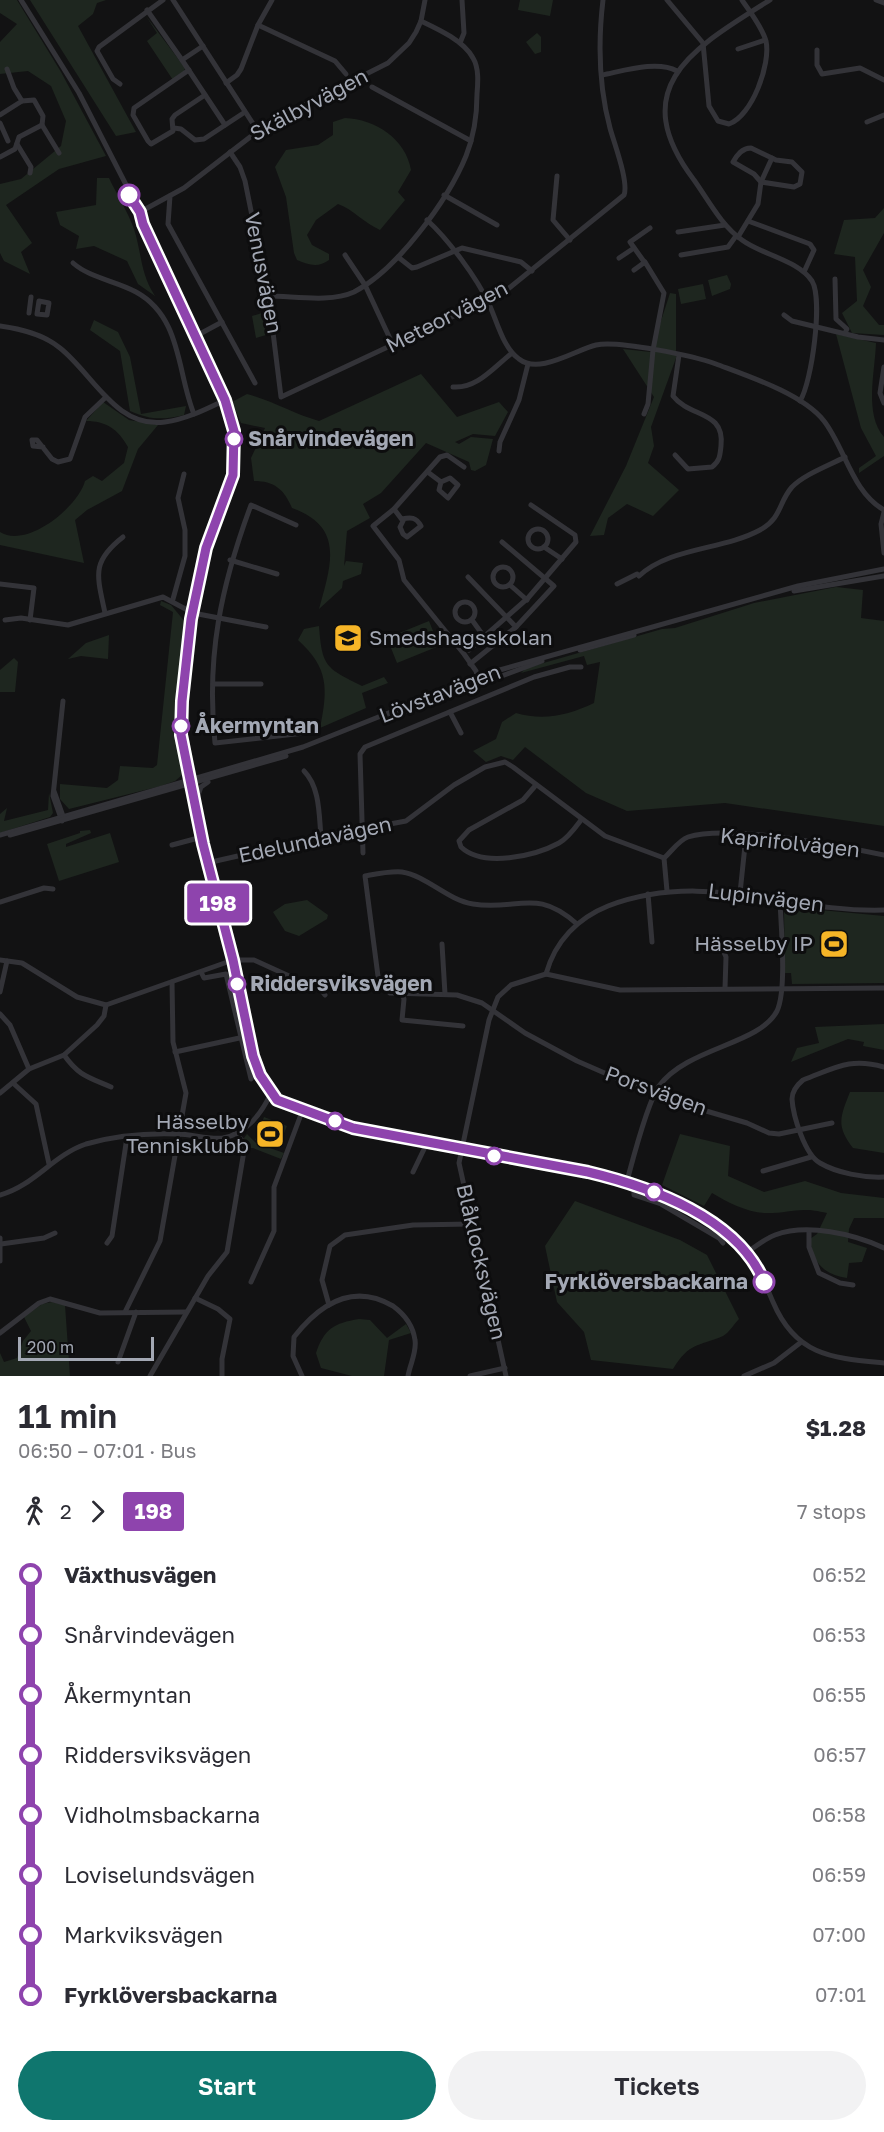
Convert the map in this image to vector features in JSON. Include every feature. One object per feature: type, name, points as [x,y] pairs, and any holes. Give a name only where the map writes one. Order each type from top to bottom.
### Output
[{"type":"street","points":[[21,0],[79,93],[140,212],[143,224],[225,400],[234,431],[233,475],[206,548],[192,613],[182,701],[182,742],[207,863],[233,960],[248,1036],[260,1075],[271,1093],[277,1100],[353,1128],[627,1181],[659,1193],[730,1235],[747,1252],[760,1273],[775,1307],[800,1343],[838,1359],[884,1363]]},
{"type":"street","points":[[120,84],[113,79],[98,51],[103,42],[163,0]]},
{"type":"street","points":[[173,0],[257,130]]},
{"type":"street","points":[[226,83],[241,69],[258,25],[272,0]]},
{"type":"street","name":"Skälbyvägen","points":[[140,212],[170,196],[257,130],[388,63],[409,44],[421,21],[425,0]]},
{"type":"street","points":[[460,43],[464,33],[462,0]]},
{"type":"street","points":[[603,0],[599,46],[602,75],[651,67],[670,67],[677,71]]},
{"type":"street","points":[[667,0],[703,43],[709,106],[718,121],[729,124],[744,114],[755,95],[766,50],[765,40],[742,0]]},
{"type":"street","points":[[770,0],[703,43],[677,71],[669,91],[666,109],[668,134],[673,151],[725,225],[751,247],[804,272],[815,289],[812,372],[801,401]]},
{"type":"street","points":[[876,0],[884,3]]},
{"type":"street","points":[[147,10],[225,125]]},
{"type":"street","points":[[268,296],[339,297],[365,285],[398,257],[444,195],[465,158],[477,110],[477,67],[473,57],[460,43],[421,21]]},
{"type":"street","points":[[258,25],[335,61],[346,74]]},
{"type":"street","points":[[738,49],[765,40]]},
{"type":"street","points":[[182,60],[202,46]]},
{"type":"street","points":[[817,51],[817,65],[822,74],[860,68],[884,80]]},
{"type":"street","points":[[7,69],[22,101]]},
{"type":"street","points":[[189,70],[132,112],[151,144],[174,128],[182,129],[195,140],[204,139],[245,112]]},
{"type":"street","name":"Meteorvägen","points":[[281,397],[488,301],[532,271],[618,201],[626,190],[608,120],[602,75]]},
{"type":"street","points":[[372,87],[471,141]]},
{"type":"street","points":[[174,128],[172,123],[175,115],[205,95]]},
{"type":"street","points":[[0,115],[22,101],[34,100],[43,116],[42,125],[59,153]]},
{"type":"street","points":[[867,122],[884,115]]},
{"type":"street","points":[[0,123],[9,141]]},
{"type":"street","points":[[0,157],[15,149],[19,137],[42,125]]},
{"type":"street","points":[[17,144],[31,166],[30,173]]},
{"type":"street","points":[[747,148],[796,165],[802,172],[800,183],[794,187],[761,182],[754,174],[733,162],[747,148]]},
{"type":"street","name":"Venusvägen","points":[[230,152],[240,167],[245,181],[268,296],[281,397]]},
{"type":"street","points":[[681,255],[728,247],[758,204],[761,182],[772,158]]},
{"type":"street","points":[[557,176],[553,220],[570,240]]},
{"type":"street","points":[[444,195],[497,225]]},
{"type":"street","points":[[170,196],[168,225],[255,382]]},
{"type":"street","points":[[427,220],[443,234],[488,301],[512,353],[528,364],[544,362],[605,343],[715,363],[801,401],[825,422],[863,490],[884,511],[881,524],[884,553]]},
{"type":"street","points":[[748,221],[810,244],[814,250],[804,272]]},
{"type":"street","points":[[678,232],[725,225]]},
{"type":"street","points":[[644,414],[648,404],[653,350],[664,292],[655,274],[630,242],[650,228]]},
{"type":"street","points":[[398,257],[412,268],[462,248],[521,262],[532,271]]},
{"type":"street","points":[[619,258],[634,248]]},
{"type":"street","points":[[345,255],[365,285],[393,345]]},
{"type":"street","points":[[73,263],[83,271],[134,291],[154,306],[177,347],[194,414]]},
{"type":"street","points":[[634,270],[645,263]]},
{"type":"street","points":[[835,279],[836,319],[847,329],[845,333]]},
{"type":"street","points":[[29,312],[32,297]]},
{"type":"street","points":[[784,315],[792,321],[884,340]]},
{"type":"street","points":[[196,336],[222,322]]},
{"type":"street","points":[[0,326],[38,335],[58,346],[79,365],[106,397],[130,416],[149,422],[162,423],[194,414],[225,400]]},
{"type":"street","points":[[453,387],[462,387],[475,382],[512,353]]},
{"type":"street","points":[[675,455],[688,469],[712,467],[720,459],[722,440],[721,429],[717,423],[678,402],[673,396],[680,355]]},
{"type":"street","points":[[499,451],[500,442],[519,400],[528,364]]},
{"type":"street","points":[[884,367],[880,393],[884,403]]},
{"type":"street","points":[[43,447],[58,462],[70,459],[85,417],[106,397]]},
{"type":"street","points":[[464,467],[447,455],[441,457],[429,473],[394,509],[373,526],[399,560],[404,580],[470,664],[476,680]]},
{"type":"street","points":[[617,584],[638,575],[647,568],[740,539],[760,530],[774,521],[792,487],[845,457]]},
{"type":"street","points":[[429,473],[441,482]]},
{"type":"street","points":[[172,599],[185,556],[185,530],[178,498],[184,474]]},
{"type":"street","points":[[296,525],[251,505],[230,560],[217,620],[213,684],[215,743],[304,733],[315,727]]},
{"type":"street","points":[[468,650],[485,638],[527,600],[576,542],[575,535],[531,505]]},
{"type":"street","points":[[394,509],[402,519]]},
{"type":"street","points":[[105,613],[99,563],[103,554],[123,537]]},
{"type":"street","points":[[470,664],[516,627],[554,586],[502,543]]},
{"type":"street","points":[[544,547],[562,559]]},
{"type":"street","points":[[230,560],[278,574]]},
{"type":"street","name":"Lövstavägen","points":[[0,836],[218,776],[312,747],[476,680],[798,586],[884,569]]},
{"type":"street","name":"Lövstavägen","points":[[190,782],[221,770],[323,740],[476,680],[768,597],[830,583],[884,576]]},
{"type":"street","points":[[468,577],[516,627]]},
{"type":"street","points":[[0,584],[34,588],[30,620]]},
{"type":"street","points":[[510,585],[527,600]]},
{"type":"street","points":[[5,620],[30,620],[68,625],[158,598],[172,599],[192,613],[217,620],[266,627]]},
{"type":"street","points":[[472,620],[485,638]]},
{"type":"street","points":[[363,853],[362,750],[534,677],[570,667],[581,667]]},
{"type":"street","points":[[213,684],[261,684]]},
{"type":"street","points":[[61,818],[54,791],[63,701]]},
{"type":"street","points":[[450,712],[461,733]]},
{"type":"street","points":[[182,742],[190,782]]},
{"type":"street","name":"Edelundavägen","points":[[207,863],[321,837],[406,821],[453,785],[496,762],[505,762],[581,820],[621,844],[635,846],[664,858]]},
{"type":"street","points":[[188,764],[197,773],[221,770]]},
{"type":"street","points":[[304,771],[313,784],[318,804],[321,837]]},
{"type":"street","points":[[195,806],[201,787],[218,776]]},
{"type":"street","points":[[536,785],[511,808],[462,836],[459,841],[461,847],[466,851],[493,858],[540,851],[561,843],[581,820]]},
{"type":"street","name":"Kaprifolvägen","points":[[664,858],[685,838],[720,834],[835,844],[884,855]]},
{"type":"street","points":[[740,893],[746,836]]},
{"type":"street","points":[[172,844],[202,837]]},
{"type":"street","points":[[664,858],[667,891]]},
{"type":"street","points":[[463,1026],[402,1020],[404,999],[402,994],[390,993],[379,984],[365,876],[402,872],[451,897],[472,904],[501,905],[528,900],[550,904],[577,924]]},
{"type":"street","points":[[0,902],[44,888],[53,889]]},
{"type":"street","name":"Lupinvägen","points":[[546,974],[550,958],[577,924],[597,910],[648,894],[685,889],[740,893],[780,901],[858,911],[884,910]]},
{"type":"street","points":[[648,894],[652,942]]},
{"type":"street","points":[[627,1181],[655,1094],[670,1073],[682,1064],[765,1026],[777,1011],[782,987],[780,901]]},
{"type":"street","points":[[442,944],[445,993]]},
{"type":"street","points":[[721,945],[726,957],[725,988]]},
{"type":"street","points":[[0,960],[29,966],[54,985],[77,997],[106,1005],[233,960],[254,960],[322,990],[325,995]]},
{"type":"street","points":[[0,992],[8,961]]},
{"type":"street","points":[[201,972],[204,978],[226,974],[251,1079]]},
{"type":"street","points":[[492,1008],[498,997],[511,985],[546,974],[620,990],[884,988]]},
{"type":"street","points":[[124,1312],[160,1241],[186,1093],[172,1042],[172,982]]},
{"type":"street","name":"Porsvägen","points":[[402,994],[445,993],[463,997],[492,1008],[525,1032],[570,1057],[655,1094],[747,1123],[769,1133],[800,1130],[832,1123]]},
{"type":"street","points":[[0,1093],[29,1069],[64,1055],[97,1025],[104,1016],[106,1005]]},
{"type":"street","name":"Blåklocksvägen","points":[[492,1008],[459,1163],[506,1376]]},
{"type":"street","points":[[0,1014],[10,1025],[29,1069]]},
{"type":"street","points":[[175,1052],[248,1036]]},
{"type":"street","points":[[64,1055],[76,1072],[111,1087]]},
{"type":"street","points":[[884,1067],[856,1062],[803,1080],[797,1085],[792,1100],[800,1130],[811,1157],[820,1164],[839,1170],[870,1178],[884,1177]]},
{"type":"street","points":[[13,1083],[36,1104],[49,1164]]},
{"type":"street","points":[[0,1195],[22,1186],[49,1164],[71,1150],[87,1144],[128,1137],[179,1134],[222,1138],[237,1134],[260,1113],[271,1093]]},
{"type":"street","points":[[251,1282],[274,1231],[274,1187],[303,1109]]},
{"type":"street","points":[[150,1376],[186,1312],[230,1244],[233,1205],[244,1151],[243,1142],[237,1134]]},
{"type":"street","points":[[107,1243],[112,1236],[128,1137]]},
{"type":"street","points":[[413,1172],[427,1143]]},
{"type":"street","points":[[763,1171],[811,1157]]},
{"type":"street","points":[[634,1184],[634,1195],[669,1209],[719,1238],[723,1243]]},
{"type":"street","points":[[329,1305],[322,1280],[330,1246],[345,1235],[413,1225],[471,1224]]},
{"type":"street","points":[[747,1252],[759,1242],[777,1234],[809,1231],[840,1233],[884,1248]]},
{"type":"street","points":[[809,1231],[808,1247],[819,1273],[840,1283],[853,1285]]},
{"type":"street","points":[[0,1261],[0,1241],[44,1238],[55,1233]]},
{"type":"street","points":[[302,1376],[293,1356],[294,1337],[314,1314],[329,1305],[363,1295],[387,1303],[401,1311],[415,1339],[408,1376]]},
{"type":"street","points":[[195,1298],[227,1315],[230,1319],[229,1334],[222,1359],[222,1376]]},
{"type":"street","points":[[0,1333],[45,1300],[51,1299],[100,1312],[186,1312]]},
{"type":"street","points":[[118,1362],[136,1312]]},
{"type":"street","points":[[744,1376],[774,1363],[800,1343]]},
{"type":"street","points":[[470,1376],[505,1368]]},
{"type":"shaded area","points":[[0,0],[17,0],[61,72],[106,156],[59,169],[6,205],[32,243],[21,252],[30,274],[4,261],[0,253],[0,184],[21,179],[61,146],[66,121],[51,86],[28,71],[0,74],[0,42],[17,24],[0,13]]},
{"type":"shaded area","points":[[30,0],[106,0],[97,3],[93,14],[78,26],[136,132],[116,136]]},
{"type":"shaded area","points":[[520,0],[553,0],[550,16],[518,10]]},
{"type":"shaded area","points":[[146,16],[185,68],[184,72],[173,80],[147,41],[157,33]]},
{"type":"shaded area","points":[[537,33],[541,37],[541,52],[535,54],[526,42]]},
{"type":"shaded area","points":[[345,118],[367,122],[378,127],[396,140],[403,149],[411,170],[398,192],[405,200],[380,230],[338,204],[316,220],[307,235],[312,245],[329,254],[329,260],[317,265],[309,264],[297,260],[294,253],[286,197],[275,167],[286,150],[318,145],[333,135],[333,122]]},
{"type":"shaded area","points":[[97,178],[109,178],[126,210],[137,238],[150,288],[155,296],[138,284],[127,261],[94,246],[76,249],[79,236],[60,225],[56,212],[96,205]]},
{"type":"shaded area","points":[[884,208],[884,233],[863,270],[871,287],[863,306],[879,325],[884,325],[884,335],[852,333],[842,313],[857,301],[855,257],[834,254],[844,220],[875,218]]},
{"type":"shaded area","points":[[727,275],[731,284],[730,289],[712,296],[708,280]]},
{"type":"shaded area","points":[[703,284],[706,299],[681,304],[678,289]]},
{"type":"shaded area","points":[[670,293],[676,294],[676,358],[651,427],[654,446],[648,463],[679,490],[653,516],[627,504],[608,518],[604,535],[590,536],[626,466],[654,397],[623,349],[651,352]]},
{"type":"shaded area","points":[[262,313],[266,335],[256,338],[252,316]]},
{"type":"shaded area","points":[[94,320],[118,332],[130,357],[141,414],[186,406],[184,415],[157,418],[144,416],[130,411],[120,351],[90,330]]},
{"type":"shaded area","points":[[836,334],[876,343],[872,405],[878,428],[884,437],[884,456],[859,473],[859,468],[876,456],[861,428]]},
{"type":"shaded area","points":[[421,374],[457,417],[499,402],[508,412],[495,436],[473,434],[455,442],[459,444],[471,437],[493,439],[486,465],[475,471],[471,470],[469,462],[426,443],[381,493],[363,504],[370,518],[347,531],[344,566],[346,561],[363,563],[361,574],[343,581],[342,588],[319,609],[330,563],[327,537],[320,526],[309,516],[292,508],[286,496],[277,487],[254,481],[251,458],[265,428],[241,423],[232,402],[247,394],[319,421]]},
{"type":"shaded area","points":[[103,402],[129,420],[158,425],[138,449],[122,491],[87,510],[75,520],[84,563],[0,545],[0,532],[11,536],[24,535],[50,523],[73,502],[85,481],[93,476],[102,481],[124,463],[128,447],[120,435],[105,424],[86,421]]},
{"type":"shaded area","points":[[836,587],[863,590],[861,618],[884,621],[884,826],[725,803],[627,811],[586,793],[525,747],[513,760],[501,756],[486,762],[473,751],[496,739],[502,722],[516,713],[546,717],[575,711],[594,703],[600,662],[587,665],[584,656],[521,673],[526,668],[662,629],[675,628],[754,603]]},
{"type":"shaded area","points":[[161,601],[171,605],[186,623],[177,716],[177,744],[182,775],[175,781],[161,786],[69,809],[60,799],[60,784],[107,788],[118,780],[120,766],[153,768],[157,765],[173,612],[160,605]]},
{"type":"shaded area","points":[[429,621],[439,646],[397,663],[387,638]]},
{"type":"shaded area","points":[[319,626],[324,658],[333,670],[362,686],[384,677],[388,683],[362,693],[366,708],[320,728],[325,690],[324,680],[316,660],[298,640],[304,629]]},
{"type":"shaded area","points":[[109,635],[108,659],[81,656],[68,659],[86,643]]},
{"type":"shaded area","points":[[14,658],[18,662],[15,692],[0,692],[0,670]]},
{"type":"shaded area","points":[[49,793],[53,813],[50,817],[0,833],[0,814],[7,808],[4,821],[48,810]]},
{"type":"shaded area","points":[[90,830],[91,833],[66,844],[66,847],[110,833],[119,862],[59,881],[47,844],[80,833],[80,831]]},
{"type":"shaded area","points":[[307,900],[328,915],[327,919],[299,936],[285,931],[273,912],[285,904]]},
{"type":"shaded area","name":"Hässelby IP","points":[[788,907],[884,916],[884,983],[792,984],[791,973],[785,973],[784,912]]},
{"type":"shaded area","points":[[884,1024],[884,1050],[863,1046],[864,1042],[848,1039],[791,1062],[797,1048],[819,1043],[815,1027]]},
{"type":"shaded area","points":[[850,1092],[884,1092],[884,1153],[853,1148],[844,1133],[841,1121]]},
{"type":"shaded area","name":"Hässelby Tennisklubb","points":[[264,1117],[287,1126],[278,1148],[255,1140]]},
{"type":"shaded area","points":[[247,1134],[256,1143],[284,1153],[281,1159],[253,1148],[246,1148],[244,1138]]},
{"type":"shaded area","points":[[680,1134],[730,1146],[728,1176],[764,1192],[805,1181],[841,1193],[884,1198],[884,1218],[854,1218],[849,1229],[848,1242],[867,1248],[862,1262],[849,1263],[847,1278],[832,1274],[817,1261],[810,1239],[817,1234],[827,1213],[802,1210],[759,1213],[712,1193],[704,1206],[662,1185]]},
{"type":"shaded area","points":[[575,1201],[680,1240],[707,1255],[739,1319],[723,1336],[689,1350],[673,1369],[591,1360],[584,1332],[557,1302],[545,1246]]},
{"type":"shaded area","points":[[52,1302],[65,1305],[70,1376],[0,1376],[0,1353],[4,1362],[17,1358],[23,1341],[31,1331],[24,1317],[42,1304]]},
{"type":"shaded area","points":[[359,1319],[370,1320],[387,1338],[406,1324],[411,1333],[389,1340],[384,1376],[352,1376],[321,1368],[316,1353],[323,1338],[331,1328]]},
{"type":"bus line","name":"198","points":[[129,195],[140,212],[143,224],[225,400],[234,431],[233,475],[206,548],[191,619],[182,701],[181,735],[192,778],[203,844],[233,960],[253,1056],[260,1075],[277,1100],[353,1128],[514,1160],[588,1172],[627,1181],[659,1193],[730,1235],[747,1252],[764,1282]]},
{"type":"place","name":"Snårvindevägen","points":[[234,439]]},
{"type":"place","name":"Smedshagsskolan","points":[[348,638]]},
{"type":"place","name":"Åkermyntan","points":[[181,726]]},
{"type":"place","name":"Hässelby IP","points":[[834,944]]},
{"type":"place","name":"Riddersviksvägen","points":[[237,984]]},
{"type":"place","name":"Hässelby Tennisklubb","points":[[270,1134]]},
{"type":"place","name":"Fyrklöversbackarna","points":[[764,1282]]}]
